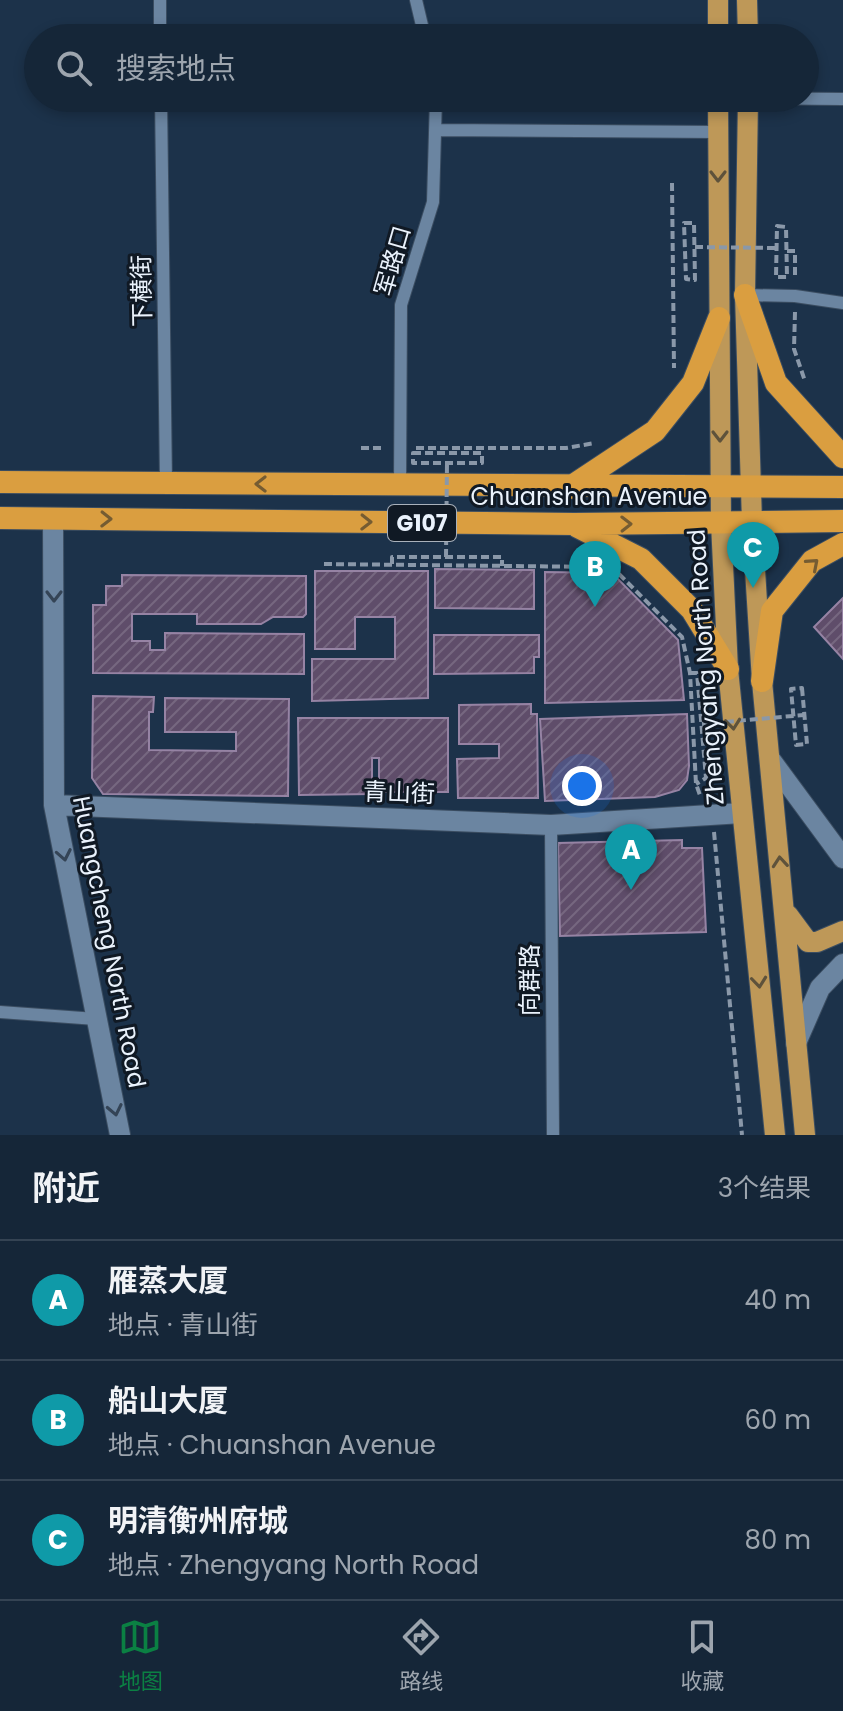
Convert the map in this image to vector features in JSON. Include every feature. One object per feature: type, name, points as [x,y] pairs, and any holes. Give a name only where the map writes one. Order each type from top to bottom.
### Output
[{"type":"highway","points":[[745,295],[776,383],[843,457]]},
{"type":"highway","points":[[569,488],[655,431],[693,383],[719,318]]},
{"type":"highway","name":"Chuanshan Avenue","points":[[0,482],[569,488],[843,487]]},
{"type":"highway","name":"Chuanshan Avenue","points":[[0,518],[574,524],[843,521]]},
{"type":"highway","points":[[574,524],[641,559],[692,610],[728,669]]},
{"type":"highway","points":[[762,681],[772,611],[812,561],[843,544]]},
{"type":"main road","points":[[718,0],[718,24]]},
{"type":"main road","points":[[747,0],[748,24]]},
{"type":"main road","name":"Zhengyang North Road","points":[[718,112],[720,488],[728,669],[775,1135]]},
{"type":"main road","points":[[748,112],[745,295],[752,522],[762,681],[805,1135]]},
{"type":"main road","points":[[783,906],[794,927],[808,942],[817,942],[843,931]]},
{"type":"street","name":"Huangcheng North Road","points":[[53,518],[54,805],[120,1135]]},
{"type":"street","points":[[770,759],[843,858]]},
{"type":"street","name":"青山街","points":[[54,805],[551,825],[742,813]]},
{"type":"street","points":[[796,1043],[820,988],[843,964]]},
{"type":"lane","points":[[160,0],[160,24]]},
{"type":"lane","points":[[416,0],[422,24]]},
{"type":"lane","points":[[819,99],[843,99]]},
{"type":"lane","name":"下横街","points":[[161,112],[166,483]]},
{"type":"lane","name":"军路口","points":[[400,485],[401,305],[433,202],[437,112]]},
{"type":"lane","points":[[438,130],[718,132]]},
{"type":"lane","points":[[745,295],[795,296],[843,303]]},
{"type":"lane","name":"向群路","points":[[551,825],[553,1135]]},
{"type":"lane","points":[[0,1012],[96,1019]]},
{"type":"path","points":[[672,183],[674,372]]},
{"type":"path","points":[[684,223],[694,223],[695,247],[695,280],[686,279],[684,223]]},
{"type":"path","points":[[777,226],[786,227],[787,277],[776,277],[775,248],[777,226]]},
{"type":"path","points":[[695,247],[775,248]]},
{"type":"path","points":[[673,248],[685,249]]},
{"type":"path","points":[[787,248],[795,251],[794,349],[798,367],[812,393]]},
{"type":"path","points":[[361,448],[566,448],[589,445],[606,438]]},
{"type":"path","points":[[449,450],[482,453],[482,463],[413,463],[413,453],[449,450]]},
{"type":"path","points":[[446,557],[447,463]]},
{"type":"path","points":[[392,565],[392,557],[502,557],[502,566]]},
{"type":"path","points":[[324,564],[612,567],[682,637],[690,673],[696,784],[714,834],[742,1135]]},
{"type":"path","points":[[690,673],[697,673],[706,778],[696,784]]},
{"type":"path","points":[[802,688],[804,715],[807,744],[796,745],[791,689],[802,688]]},
{"type":"path","points":[[702,724],[804,715]]},
{"type":"building","points":[[435,569],[534,570],[534,609],[435,608]]},
{"type":"building","points":[[315,571],[428,571],[428,698],[312,701],[312,659],[395,659],[395,617],[355,617],[355,649],[315,649]]},
{"type":"building","points":[[545,572],[612,573],[678,640],[684,700],[545,703]]},
{"type":"building","points":[[122,575],[306,576],[306,614],[303,617],[273,617],[261,624],[197,624],[197,614],[132,614],[132,641],[150,641],[150,650],[165,650],[165,633],[304,634],[304,674],[93,673],[93,605],[106,605],[106,586],[122,586]]},
{"type":"building","points":[[843,598],[843,659],[814,627]]},
{"type":"building","points":[[434,635],[539,635],[539,657],[534,657],[534,673],[434,674]]},
{"type":"building","points":[[93,696],[154,697],[153,712],[149,712],[149,750],[236,751],[236,732],[165,732],[165,698],[289,699],[288,796],[103,794],[92,778]]},
{"type":"building","points":[[531,704],[531,714],[537,714],[538,798],[458,798],[457,759],[499,758],[499,744],[459,744],[459,705]]},
{"type":"building","points":[[687,714],[689,766],[687,780],[679,790],[655,797],[545,801],[540,719]]},
{"type":"building","points":[[298,718],[448,718],[448,792],[379,792],[379,758],[372,758],[372,794],[299,795]]},
{"type":"building","points":[[682,840],[682,848],[702,848],[706,932],[560,936],[558,843]]},
{"type":"place","name":"明清衡州府城","points":[[753,588]]},
{"type":"place","name":"船山大厦","points":[[595,607]]},
{"type":"place","name":"雁蒸大厦","points":[[631,890]]}]
